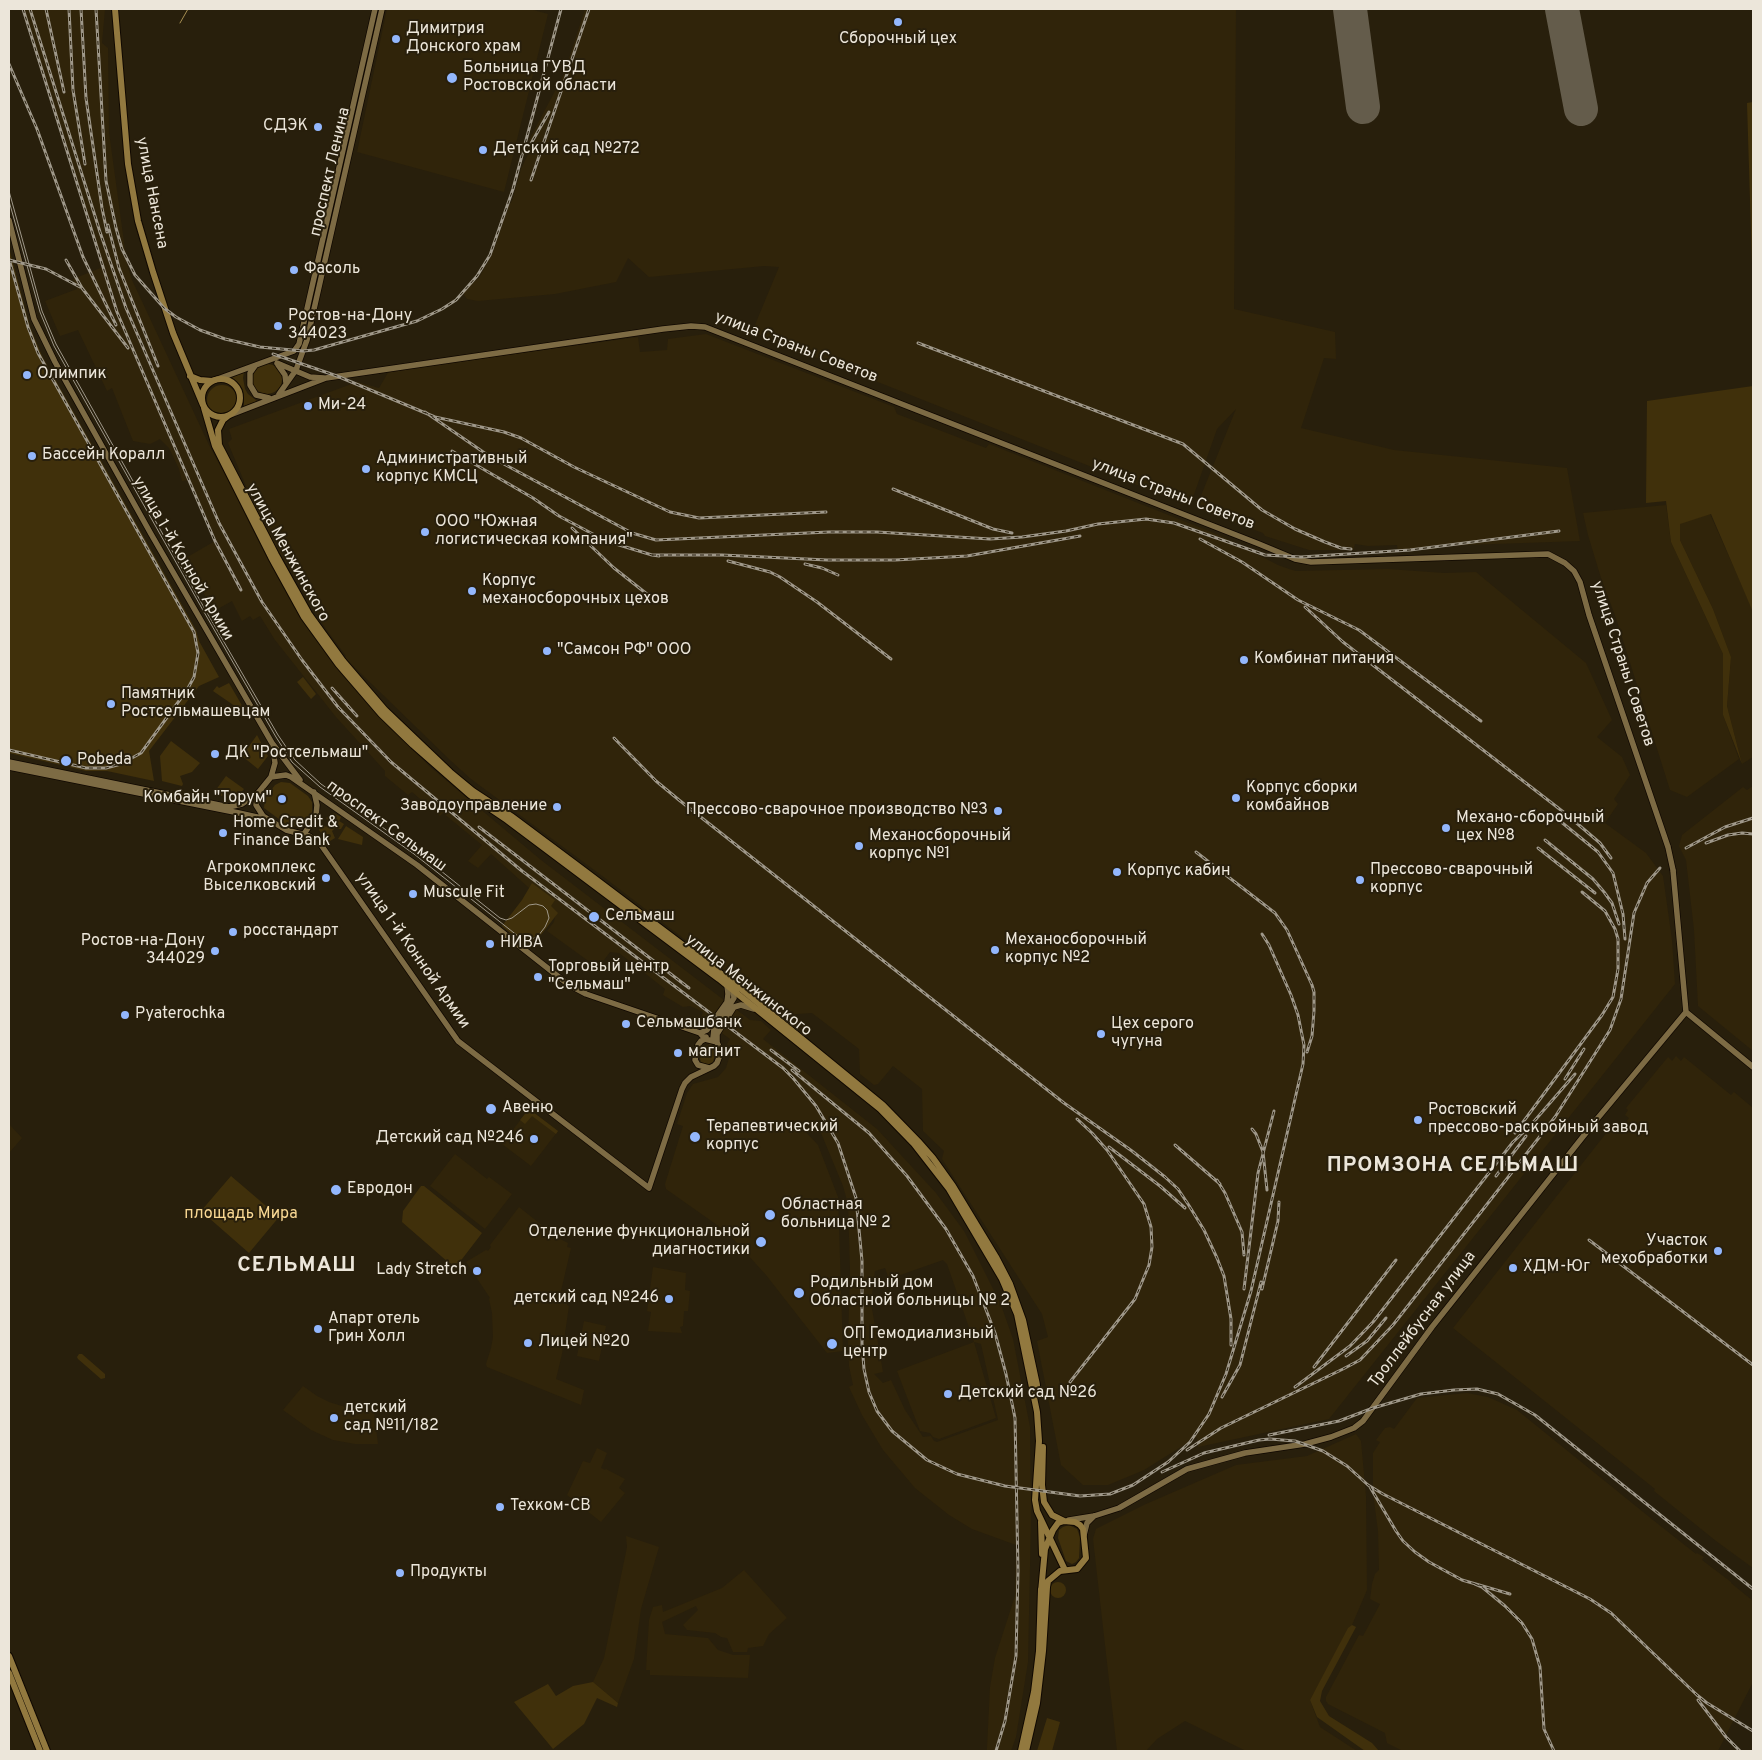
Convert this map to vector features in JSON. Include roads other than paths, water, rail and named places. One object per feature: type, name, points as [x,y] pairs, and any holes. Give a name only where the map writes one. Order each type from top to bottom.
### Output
[{"type":"main road","name":"улица Нансена","points":[[115,9],[128,164],[138,220],[164,308],[204,407]]},
{"type":"main road","name":"проспект Ленина","points":[[304,340],[375,9]]},
{"type":"main road","name":"проспект Ленина","points":[[304,340],[382,9]]},
{"type":"main road","name":"улица 1-й Конной Армии","points":[[9,220],[34,318],[44,340],[146,526],[272,743],[304,785]]},
{"type":"main road","name":"улица Страны Советов","points":[[326,378],[663,328],[705,327],[1295,559],[1311,562],[1548,554],[1565,563],[1574,571],[1580,582],[1589,615],[1666,837],[1673,870],[1686,1012]]},
{"type":"main road","points":[[304,340],[294,351],[214,380],[208,384],[203,392],[204,407],[210,414],[216,417],[229,415],[326,378]]},
{"type":"main road","points":[[278,395],[296,370],[304,340]]},
{"type":"main road","points":[[270,398],[256,395],[250,385],[250,373],[262,362],[276,363],[310,376],[326,378]]},
{"type":"main road","points":[[276,363],[286,375],[285,385]]},
{"type":"main road","points":[[190,376],[200,380],[228,381],[238,391],[239,404],[223,420],[218,430],[216,441]]},
{"type":"main road","name":"улица Менжинского","points":[[204,407],[237,492],[304,617],[338,664],[381,714],[419,752],[470,795],[507,820],[728,983],[883,1105],[933,1158],[973,1217],[1006,1275],[1016,1298],[1023,1320],[1040,1404],[1043,1441],[1039,1484]]},
{"type":"main road","name":"улица 1-й Конной Армии","points":[[271,777],[275,763],[272,743]]},
{"type":"main road","points":[[9,762],[229,807],[242,804],[258,793],[271,777],[286,776],[291,777],[314,792],[317,805],[316,816],[304,834],[286,830],[270,821],[258,811],[256,805],[258,793]]},
{"type":"main road","points":[[9,767],[239,813],[270,821]]},
{"type":"main road","name":"проспект Сельмаш","points":[[314,792],[417,865],[569,985],[586,994],[700,1033]]},
{"type":"main road","name":"улица 1-й Конной Армии","points":[[304,834],[314,838],[323,847],[458,1041],[649,1188],[685,1082],[709,1068]]},
{"type":"main road","points":[[728,983],[729,1003]]},
{"type":"main road","name":"улица Менжинского","points":[[728,983],[734,995],[753,1003],[759,1011],[880,1110],[914,1144],[949,1190],[999,1272],[1017,1314],[1034,1393],[1039,1442],[1039,1484]]},
{"type":"main road","points":[[734,995],[729,1003],[714,1029],[715,1041],[721,1049],[720,1058],[715,1065],[709,1068],[698,1065],[695,1060],[698,1045],[705,1039],[707,1030],[729,1003],[741,1001],[753,1003]]},
{"type":"main road","points":[[715,1041],[718,1032],[734,1007],[741,1004],[759,1011]]},
{"type":"main road","points":[[1686,1012],[1753,1067]]},
{"type":"main road","name":"Троллейбусная улица","points":[[1066,1520],[1094,1516],[1119,1508],[1187,1469],[1245,1453],[1332,1438],[1363,1421],[1458,1294],[1597,1119],[1686,1012]]},
{"type":"main road","points":[[707,1030],[700,1033],[705,1039],[715,1041]]},
{"type":"main road","points":[[1026,1751],[1037,1703],[1048,1581],[1065,1570],[1077,1569],[1086,1558],[1084,1536],[1080,1524],[1052,1515],[1044,1502],[1039,1484]]},
{"type":"main road","points":[[1021,1751],[1034,1692],[1039,1651],[1042,1549],[1040,1520],[1035,1500],[1039,1484]]},
{"type":"main road","points":[[1084,1536],[1087,1523],[1094,1516]]},
{"type":"main road","points":[[1040,1520],[1065,1570]]},
{"type":"main road","points":[[1041,1592],[1045,1549],[1058,1523],[1066,1520]]},
{"type":"main road","points":[[9,1656],[47,1751]]},
{"type":"main road","points":[[9,1673],[40,1751]]},
{"type":"waterway","points":[[180,23],[188,9]]},
{"type":"tram line","points":[[9,191],[42,311],[56,344],[206,611],[278,735],[295,760],[321,784],[416,851],[500,918],[506,920],[512,918],[529,905],[543,906],[547,910],[549,918],[538,936],[530,940],[523,940],[414,854],[320,787],[292,762],[204,612],[54,346],[40,312],[9,201]]},
{"type":"railway","points":[[23,9],[117,312],[215,541],[241,590]]},
{"type":"railway","points":[[30,9],[100,232],[126,308],[219,523],[262,602],[302,660],[338,707],[391,762],[522,871],[783,1068],[816,1106],[838,1143],[856,1198],[862,1261],[862,1344],[864,1369],[869,1392],[877,1411],[892,1431],[927,1460],[957,1474],[1005,1486],[1080,1496],[1110,1494],[1133,1485],[1168,1462],[1190,1442],[1209,1414],[1226,1374],[1251,1291],[1303,1064],[1304,1045],[1298,1015],[1269,945],[1262,934]]},
{"type":"railway","points":[[46,9],[64,92]]},
{"type":"railway","points":[[69,9],[73,90],[85,164]]},
{"type":"railway","points":[[81,9],[86,98],[107,232]]},
{"type":"railway","points":[[96,9],[106,181],[122,249],[135,275],[164,308],[200,330],[225,339],[260,347],[303,351],[314,350],[417,321],[456,300],[477,276],[490,255],[513,189],[561,9]]},
{"type":"railway","points":[[531,180],[589,9]]},
{"type":"railway","points":[[9,64],[37,129],[83,257],[116,325]]},
{"type":"railway","points":[[529,147],[549,112]]},
{"type":"railway","points":[[108,225],[119,268],[158,366]]},
{"type":"railway","points":[[9,259],[28,327],[38,353],[194,632],[198,653],[194,677],[187,690],[141,753],[121,764],[106,768],[86,768],[9,750]]},
{"type":"railway","points":[[9,260],[46,269],[80,287]]},
{"type":"railway","points":[[66,260],[82,288],[128,348]]},
{"type":"railway","points":[[918,343],[1183,444],[1262,510],[1295,529],[1341,548],[1351,549]]},
{"type":"railway","points":[[273,354],[337,376],[435,417],[504,432],[521,438],[574,467],[670,512],[699,518],[826,512]]},
{"type":"railway","points":[[425,412],[489,456],[632,533],[656,540],[829,532],[877,532],[990,539],[1022,537],[1066,531],[1098,524],[1146,519],[1174,523],[1265,555],[1301,557],[1410,550],[1559,531]]},
{"type":"railway","points":[[452,451],[533,498],[559,516],[606,541],[659,556]]},
{"type":"railway","points":[[893,489],[993,529],[1012,533]]},
{"type":"railway","points":[[572,528],[614,568],[652,598]]},
{"type":"railway","points":[[652,555],[895,560],[967,556],[1080,536]]},
{"type":"railway","points":[[1200,539],[1242,562],[1298,600],[1359,630],[1481,721]]},
{"type":"railway","points":[[728,561],[770,572],[780,577],[817,602],[891,659]]},
{"type":"railway","points":[[805,564],[822,568],[838,575]]},
{"type":"railway","points":[[1305,607],[1343,642],[1566,814],[1600,843],[1611,858]]},
{"type":"railway","points":[[332,688],[357,716]]},
{"type":"railway","points":[[614,738],[656,781],[679,800],[1064,1103],[1132,1151],[1178,1189],[1204,1230],[1224,1276],[1231,1319],[1231,1345]]},
{"type":"railway","points":[[1686,848],[1725,827],[1753,818]]},
{"type":"railway","points":[[1560,821],[1598,852],[1613,873],[1623,914],[1625,939]]},
{"type":"railway","points":[[479,827],[689,988]]},
{"type":"railway","points":[[1706,843],[1728,835],[1753,834]]},
{"type":"railway","points":[[1545,840],[1593,879],[1612,903],[1619,924]]},
{"type":"railway","points":[[1538,848],[1595,893]]},
{"type":"railway","points":[[1196,852],[1275,913],[1287,930],[1314,992],[1312,1036],[1307,1052]]},
{"type":"railway","points":[[1187,1450],[1221,1428],[1360,1360],[1393,1325],[1555,1117],[1610,1030],[1621,999],[1634,913],[1647,883],[1660,868]]},
{"type":"railway","points":[[1515,1133],[1602,1015],[1613,997],[1618,969],[1618,939],[1605,911],[1582,892]]},
{"type":"railway","points":[[1565,1079],[1584,1049]]},
{"type":"railway","points":[[771,1050],[799,1071]]},
{"type":"railway","points":[[792,1070],[869,1133],[907,1176],[946,1229],[973,1276],[995,1333],[1015,1418],[1018,1571],[1016,1656],[1005,1721],[996,1751]]},
{"type":"railway","points":[[1295,1387],[1350,1346],[1373,1322],[1513,1142],[1530,1126],[1575,1074]]},
{"type":"railway","points":[[1244,1289],[1258,1173],[1274,1111]]},
{"type":"railway","points":[[1070,1382],[1135,1299],[1149,1265],[1152,1247],[1151,1227],[1144,1204],[1107,1150],[1077,1119]]},
{"type":"railway","points":[[1252,1129],[1263,1152],[1267,1190]]},
{"type":"railway","points":[[1496,1176],[1526,1136]]},
{"type":"railway","points":[[1175,1145],[1220,1184]]},
{"type":"railway","points":[[1109,1147],[1160,1186],[1185,1208]]},
{"type":"railway","points":[[1217,1180],[1225,1193],[1242,1232],[1244,1255]]},
{"type":"railway","points":[[1262,1289],[1278,1221],[1279,1202]]},
{"type":"railway","points":[[1589,1240],[1753,1365]]},
{"type":"railway","points":[[1314,1367],[1396,1260]]},
{"type":"railway","points":[[1222,1397],[1240,1365],[1261,1282]]},
{"type":"railway","points":[[1346,1356],[1367,1341],[1386,1318]]},
{"type":"railway","points":[[1269,1435],[1339,1421],[1373,1408],[1421,1394],[1477,1389],[1498,1394],[1535,1415],[1753,1589]]},
{"type":"railway","points":[[1162,1472],[1204,1453],[1259,1440],[1295,1441],[1323,1451],[1347,1466],[1368,1485],[1383,1494],[1590,1599],[1611,1613],[1697,1695],[1753,1731]]},
{"type":"railway","points":[[1370,1487],[1396,1531],[1403,1541],[1415,1552],[1462,1580],[1510,1594]]},
{"type":"railway","points":[[1475,1584],[1482,1587],[1505,1606],[1522,1623],[1532,1639],[1540,1667],[1544,1729],[1554,1751]]},
{"type":"railway","points":[[1698,1700],[1726,1737],[1740,1751]]},
{"type":"place","name":"Сборочный цех","points":[[898,22]]},
{"type":"place","name":"Димитрия Донского храм","points":[[396,39]]},
{"type":"place","name":"Больница ГУВД Ростовской области","points":[[452,78]]},
{"type":"place","name":"СДЭК","points":[[318,127]]},
{"type":"place","name":"Детский сад №272","points":[[483,150]]},
{"type":"place","name":"Фасоль","points":[[294,270]]},
{"type":"place","name":"Ростов-на-Дону 344023","points":[[278,326]]},
{"type":"place","name":"Олимпик","points":[[27,375]]},
{"type":"place","name":"Ми-24","points":[[308,406]]},
{"type":"place","name":"Бассейн Коралл","points":[[32,456]]},
{"type":"place","name":"Административный корпус КМСЦ","points":[[366,469]]},
{"type":"place","name":"ООО \"Южная логистическая компания\"","points":[[425,532]]},
{"type":"place","name":"Корпус механосборочных цехов","points":[[472,591]]},
{"type":"place","name":"\"Самсон РФ\" ООО","points":[[547,651]]},
{"type":"place","name":"Комбинат питания","points":[[1244,660]]},
{"type":"place","name":"Памятник Ростсельмашевцам","points":[[111,704]]},
{"type":"place","name":"ДК \"Ростсельмаш\"","points":[[215,754]]},
{"type":"place","name":"Pobeda","points":[[66,761]]},
{"type":"place","name":"Корпус сборки комбайнов","points":[[1236,798]]},
{"type":"place","name":"Комбайн \"Торум\"","points":[[282,799]]},
{"type":"place","name":"Заводоуправление","points":[[557,807]]},
{"type":"place","name":"Прессово-сварочное производство №3","points":[[998,811]]},
{"type":"place","name":"Механо-сборочный цех №8","points":[[1446,828]]},
{"type":"place","name":"Home Credit & Finance Bank","points":[[223,833]]},
{"type":"place","name":"Механосборочный корпус №1","points":[[859,846]]},
{"type":"place","name":"Корпус кабин","points":[[1117,872]]},
{"type":"place","name":"Агрокомплекс Выселковский","points":[[326,878]]},
{"type":"place","name":"Прессово-сварочный корпус","points":[[1360,880]]},
{"type":"place","name":"Muscule Fit","points":[[413,894]]},
{"type":"place","name":"Сельмаш","points":[[594,917]]},
{"type":"place","name":"росстандарт","points":[[233,932]]},
{"type":"place","name":"НИВА","points":[[490,944]]},
{"type":"place","name":"Механосборочный корпус №2","points":[[995,950]]},
{"type":"place","name":"Ростов-на-Дону 344029","points":[[215,951]]},
{"type":"place","name":"Торговый центр \"Сельмаш\"","points":[[538,977]]},
{"type":"place","name":"Pyaterochka","points":[[125,1015]]},
{"type":"place","name":"Сельмашбанк","points":[[626,1024]]},
{"type":"place","name":"Цех серого чугуна","points":[[1101,1034]]},
{"type":"place","name":"магнит","points":[[678,1053]]},
{"type":"place","name":"Авеню","points":[[491,1109]]},
{"type":"place","name":"Ростовский прессово-раскройный завод","points":[[1418,1120]]},
{"type":"place","name":"Терапевтический корпус","points":[[695,1137]]},
{"type":"place","name":"Детский сад №246","points":[[534,1139]]},
{"type":"place","name":"Евродон","points":[[336,1190]]},
{"type":"place","name":"Областная больница № 2","points":[[770,1215]]},
{"type":"place","name":"Отделение функциональной диагностики","points":[[761,1242]]},
{"type":"place","name":"Участок мехобработки","points":[[1718,1251]]},
{"type":"place","name":"ХДМ-Юг","points":[[1513,1268]]},
{"type":"place","name":"Lady Stretch","points":[[477,1271]]},
{"type":"place","name":"Родильный дом Областной больницы № 2","points":[[799,1293]]},
{"type":"place","name":"детский сад №246","points":[[669,1299]]},
{"type":"place","name":"Апарт отель Грин Холл","points":[[318,1329]]},
{"type":"place","name":"Лицей №20","points":[[528,1343]]},
{"type":"place","name":"ОП Гемодиализный центр","points":[[832,1344]]},
{"type":"place","name":"Детский сад №26","points":[[948,1394]]},
{"type":"place","name":"детский сад №11/182","points":[[334,1418]]},
{"type":"place","name":"Техком-СВ","points":[[500,1507]]},
{"type":"place","name":"Продукты","points":[[400,1573]]},
{"type":"district","name":"ПРОМЗОНА СЕЛЬМАШ","points":[[1453,1167]]},
{"type":"district","name":"СЕЛЬМАШ","points":[[297,1267]]},
{"type":"park label","name":"площадь Мира","points":[[241,1215]]}]
